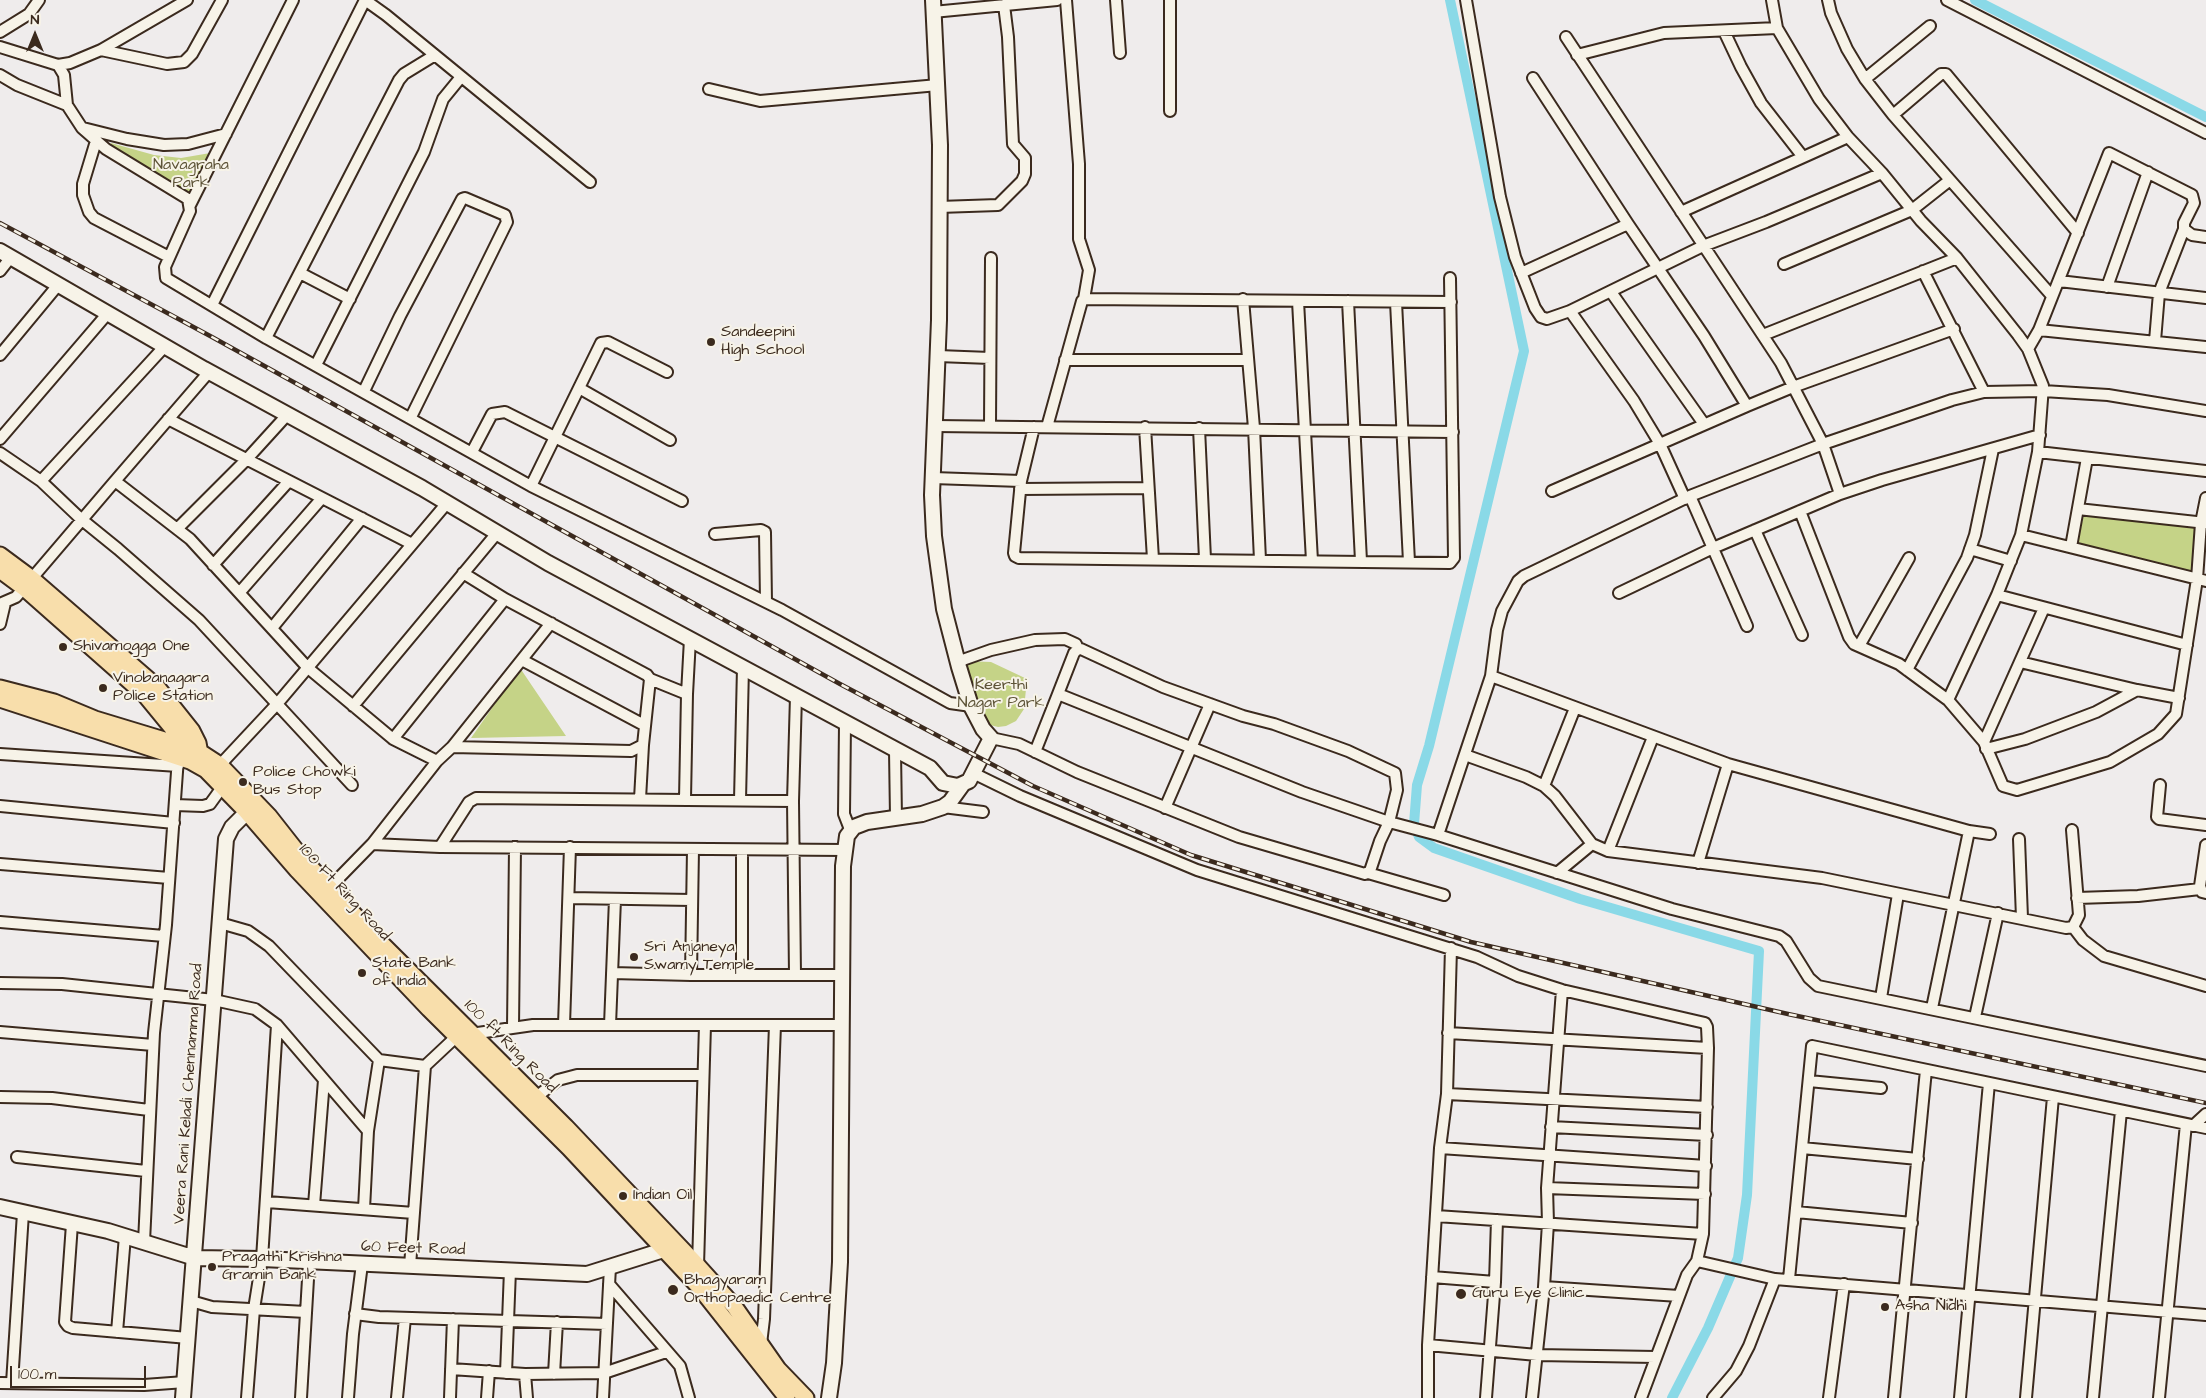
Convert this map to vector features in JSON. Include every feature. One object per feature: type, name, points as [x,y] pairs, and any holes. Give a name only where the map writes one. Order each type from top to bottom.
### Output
[{"type":"main road","points":[[0,556],[146,694],[177,734],[189,758]]},
{"type":"main road","points":[[0,570],[28,583]]},
{"type":"main road","name":"100 ft Ring Road","points":[[0,688],[54,702],[189,758],[220,765],[251,807],[268,816],[302,858],[331,886],[375,937],[600,1163],[671,1247],[698,1266],[734,1306],[778,1369],[806,1398]]},
{"type":"main road","name":"100 Ft Ring Road","points":[[0,700],[189,758],[251,807],[297,870],[456,1036],[671,1247],[700,1288],[787,1398]]},
{"type":"street","points":[[0,32],[29,14],[39,0]]},
{"type":"street","points":[[0,47],[58,65],[70,63],[101,50],[187,0]]},
{"type":"street","points":[[101,50],[167,64],[184,62],[192,54],[222,0]]},
{"type":"street","points":[[293,0],[190,205],[190,211],[165,267],[166,278],[266,338],[411,417],[531,486],[766,602],[950,703],[971,706]]},
{"type":"street","points":[[212,305],[365,0],[590,182]]},
{"type":"street","points":[[1057,0],[1004,5],[933,6],[938,85],[939,207],[938,356],[933,478],[934,536],[938,573],[957,662],[971,706],[983,729],[991,738],[1019,744],[1077,772],[1165,808],[1239,837],[1444,895]]},
{"type":"street","points":[[1047,427],[1084,299],[1089,270],[1079,239],[1079,164],[1066,0]]},
{"type":"street","points":[[1116,0],[1120,53]]},
{"type":"street","points":[[1170,0],[1170,111]]},
{"type":"street","points":[[1466,0],[1500,197],[1515,257],[1535,308],[1541,317],[1547,319],[1570,311],[1703,246],[1882,174]]},
{"type":"street","points":[[1772,0],[1778,28],[1819,100],[1848,137],[1957,258],[2028,349],[2043,386],[2038,452],[2021,535],[1998,595],[1948,700]]},
{"type":"street","points":[[1828,0],[1831,13],[1847,49],[1865,79],[1893,115],[2052,296]]},
{"type":"street","points":[[1947,0],[2206,133]]},
{"type":"street","points":[[939,207],[998,205],[1022,180],[1025,174],[1024,158],[1013,144],[1008,38],[1004,5]]},
{"type":"street","points":[[1865,79],[1930,26]]},
{"type":"street","points":[[1577,55],[1664,32],[1778,28]]},
{"type":"street","points":[[1724,31],[1740,67],[1761,103],[1803,157]]},
{"type":"street","points":[[1566,38],[1781,363],[1823,444],[1840,494]]},
{"type":"street","points":[[266,338],[399,80],[404,74],[435,55]]},
{"type":"street","points":[[58,65],[64,75],[67,105],[82,128],[96,141],[184,196],[190,205]]},
{"type":"street","points":[[1893,115],[1941,74],[1946,74],[2078,233]]},
{"type":"street","points":[[0,75],[18,85],[67,105]]},
{"type":"street","points":[[316,365],[424,152],[443,99],[461,77]]},
{"type":"street","points":[[1533,78],[1748,406]]},
{"type":"street","points":[[709,89],[760,101],[938,85]]},
{"type":"street","points":[[82,128],[127,139],[164,144],[188,144],[226,134]]},
{"type":"street","points":[[1681,212],[1848,137]]},
{"type":"street","points":[[96,141],[84,184],[84,200],[89,212],[94,218],[169,257]]},
{"type":"street","points":[[2028,349],[2039,330],[2059,281],[2107,154],[2112,154],[2192,195],[2194,203],[2184,224],[2184,229],[2159,293],[2155,341]]},
{"type":"street","points":[[2107,287],[2148,172]]},
{"type":"street","points":[[1784,264],[1912,210],[1950,180]]},
{"type":"street","points":[[364,392],[400,316],[462,199],[465,198],[505,215],[507,222],[411,417]]},
{"type":"street","points":[[1521,273],[1628,224]]},
{"type":"street","points":[[2184,229],[2192,235],[2206,236]]},
{"type":"street","points":[[0,271],[6,254],[209,372],[447,503],[548,563],[895,751],[930,768],[943,784],[958,786],[969,781],[991,738]]},
{"type":"street","points":[[990,426],[992,258]]},
{"type":"street","points":[[1763,335],[1957,258]]},
{"type":"street","points":[[1923,271],[1954,329],[1984,392]]},
{"type":"street","points":[[300,273],[350,299]]},
{"type":"street","points":[[1034,427],[1021,485],[1015,556],[1019,558],[1450,562],[1454,558],[1450,278]]},
{"type":"street","points":[[2059,281],[2206,298]]},
{"type":"street","points":[[0,355],[58,285]]},
{"type":"street","points":[[1611,292],[1704,424]]},
{"type":"street","points":[[1084,299],[1451,302]]},
{"type":"street","points":[[1243,299],[1254,428],[1260,560]]},
{"type":"street","points":[[1298,301],[1312,561]]},
{"type":"street","points":[[1348,301],[1356,430],[1361,562]]},
{"type":"street","points":[[1396,302],[1409,562]]},
{"type":"street","points":[[1570,311],[1634,401],[1660,444],[1713,548],[1747,626]]},
{"type":"street","points":[[0,439],[108,314]]},
{"type":"street","points":[[1552,490],[1793,387],[1954,329]]},
{"type":"street","points":[[2039,330],[2206,347]]},
{"type":"street","points":[[531,486],[601,343],[604,342],[667,372]]},
{"type":"street","points":[[41,481],[165,346]]},
{"type":"street","points":[[938,356],[990,358]]},
{"type":"street","points":[[1065,360],[1248,360]]},
{"type":"street","points":[[0,624],[2,604],[16,597],[209,372]]},
{"type":"street","points":[[579,388],[670,440]]},
{"type":"street","points":[[1438,835],[1491,676],[1497,630],[1502,611],[1518,581],[1524,576],[1688,498],[1823,444],[1952,400],[1984,392],[2043,391],[2108,395],[2206,411]]},
{"type":"street","points":[[472,452],[492,414],[495,412],[505,412],[682,501]]},
{"type":"street","points":[[177,529],[247,459],[287,415]]},
{"type":"street","points":[[168,419],[412,544]]},
{"type":"street","points":[[935,426],[1254,428],[1452,432]]},
{"type":"street","points":[[1145,428],[1153,559]]},
{"type":"street","points":[[1199,428],[1205,559]]},
{"type":"street","points":[[1619,593],[1713,548],[1840,494],[1882,480],[2040,435]]},
{"type":"street","points":[[1906,670],[1970,549],[1993,449]]},
{"type":"street","points":[[2038,452],[2206,471]]},
{"type":"street","points":[[0,453],[41,481],[81,519],[199,620],[352,785]]},
{"type":"street","points":[[2071,547],[2087,458]]},
{"type":"street","points":[[933,478],[1021,485],[1148,488]]},
{"type":"street","points":[[115,481],[190,539],[308,668],[393,739],[437,761]]},
{"type":"street","points":[[213,565],[289,481]]},
{"type":"street","points":[[240,592],[322,498]]},
{"type":"street","points":[[1800,511],[1849,637],[1854,644],[1906,670],[1948,700],[1985,745],[2003,786],[2017,790],[2110,762],[2158,734],[2176,714],[2187,645],[2201,580],[2206,498]]},
{"type":"street","points":[[220,765],[277,704],[447,503]]},
{"type":"street","points":[[2078,509],[2203,523]]},
{"type":"street","points":[[272,628],[362,518]]},
{"type":"street","points":[[715,534],[762,530],[766,532],[766,602]]},
{"type":"street","points":[[1755,530],[1802,635]]},
{"type":"street","points":[[353,706],[496,533]]},
{"type":"street","points":[[2021,535],[2201,580]]},
{"type":"street","points":[[1970,549],[2011,561]]},
{"type":"street","points":[[1859,646],[1909,558]]},
{"type":"street","points":[[463,573],[505,599],[648,676],[650,679],[687,694]]},
{"type":"street","points":[[1998,595],[2187,645]]},
{"type":"street","points":[[393,739],[505,599]]},
{"type":"street","points":[[1985,745],[2044,608]]},
{"type":"street","points":[[331,886],[372,844],[437,761],[452,748],[551,624]]},
{"type":"street","points":[[685,799],[690,639]]},
{"type":"street","points":[[957,662],[991,650],[1035,640],[1065,639],[1076,644],[1078,649],[1163,687],[1348,751],[1395,774],[1397,790],[1389,822],[1368,873]]},
{"type":"street","points":[[1035,752],[1074,653],[1078,649]]},
{"type":"street","points":[[522,660],[644,725]]},
{"type":"street","points":[[2020,662],[2179,698]]},
{"type":"street","points":[[740,800],[743,667]]},
{"type":"street","points":[[1491,676],[1728,764],[1969,831],[1990,834]]},
{"type":"street","points":[[640,799],[644,725],[650,679]]},
{"type":"street","points":[[1985,745],[2025,738],[2096,712],[2137,690]]},
{"type":"street","points":[[1058,694],[1302,792],[1389,822],[1438,835],[1672,909],[1779,936],[1786,942],[1812,982],[1818,986],[2206,1066]]},
{"type":"street","points":[[795,976],[793,801],[796,696]]},
{"type":"street","points":[[1165,808],[1210,704]]},
{"type":"street","points":[[1544,786],[1575,708]]},
{"type":"street","points":[[845,724],[844,814],[851,832]]},
{"type":"street","points":[[1608,851],[1653,737]]},
{"type":"street","points":[[452,748],[631,751],[643,745]]},
{"type":"street","points":[[895,751],[896,818]]},
{"type":"street","points":[[0,754],[189,758],[175,805],[157,994],[149,1110],[144,1242]]},
{"type":"street","points":[[1465,756],[1526,777],[1544,786],[1555,796],[1592,844],[1608,851],[1822,878],[2066,928],[2073,926],[2079,915],[2072,830]]},
{"type":"street","points":[[1698,863],[1728,764]]},
{"type":"street","points":[[973,773],[1020,796],[1198,870],[1451,948],[1478,957],[1518,976],[1562,990],[1702,1021],[1707,1027],[1708,1048],[1707,1135],[1702,1234],[1697,1261],[1687,1275],[1641,1398]]},
{"type":"street","points":[[829,1398],[834,1363],[840,1262],[841,1025],[844,975],[843,866],[847,836],[854,828],[866,822],[922,814],[943,807],[950,802],[963,784]]},
{"type":"street","points":[[2160,785],[2159,819],[2206,825]]},
{"type":"street","points":[[175,805],[203,806],[210,804],[224,786]]},
{"type":"street","points":[[440,847],[469,802],[476,798],[793,801]]},
{"type":"street","points":[[0,806],[174,823]]},
{"type":"street","name":"Veera Rani Keladi Chennamma Road","points":[[183,1398],[226,839],[232,827],[251,807]]},
{"type":"street","points":[[943,807],[983,812]]},
{"type":"street","points":[[1932,1008],[1969,831]]},
{"type":"street","points":[[2019,839],[2022,918]]},
{"type":"street","points":[[372,844],[440,847],[845,850]]},
{"type":"street","points":[[1557,873],[1592,844]]},
{"type":"street","points":[[2077,898],[2203,891],[2206,845]]},
{"type":"street","points":[[513,1027],[515,847]]},
{"type":"street","points":[[564,1025],[570,847]]},
{"type":"street","points":[[691,976],[693,849]]},
{"type":"street","points":[[742,850],[742,976]]},
{"type":"street","points":[[0,864],[169,878]]},
{"type":"street","points":[[1881,998],[1898,894]]},
{"type":"street","points":[[569,898],[692,900]]},
{"type":"street","points":[[610,1025],[615,899]]},
{"type":"street","points":[[1975,1017],[1998,913]]},
{"type":"street","points":[[0,922],[164,936]]},
{"type":"street","points":[[220,923],[248,931],[269,946],[379,1060],[425,1066]]},
{"type":"street","points":[[2073,926],[2083,940],[2104,956],[2206,986]]},
{"type":"street","points":[[1428,1398],[1428,1345],[1440,1148],[1447,1094],[1451,948]]},
{"type":"street","points":[[612,973],[691,976],[844,975]]},
{"type":"street","points":[[0,983],[62,984],[214,1000],[255,1009],[277,1025],[368,1131]]},
{"type":"street","points":[[1532,1398],[1544,1287],[1548,1223],[1547,1188],[1562,990]]},
{"type":"street","points":[[247,1398],[254,1309],[262,1259],[267,1202],[277,1025]]},
{"type":"street","points":[[410,1266],[425,1066],[456,1036],[513,1027],[564,1025],[841,1025]]},
{"type":"street","points":[[698,1266],[705,1025]]},
{"type":"street","points":[[761,1344],[764,1319],[775,1025]]},
{"type":"street","points":[[0,1032],[153,1045]]},
{"type":"street","points":[[1448,1033],[1708,1048]]},
{"type":"street","points":[[1789,1280],[1812,1046],[2206,1128]]},
{"type":"street","points":[[364,1209],[368,1131],[379,1060]]},
{"type":"street","points":[[1894,1398],[1926,1070]]},
{"type":"street","points":[[535,1098],[558,1080],[577,1075],[703,1076]]},
{"type":"street","points":[[314,1205],[324,1080]]},
{"type":"street","points":[[1809,1081],[1881,1088]]},
{"type":"street","points":[[1960,1398],[1989,1083]]},
{"type":"street","points":[[1447,1094],[1707,1107]]},
{"type":"street","points":[[0,1097],[52,1098],[149,1110]]},
{"type":"street","points":[[2026,1398],[2054,1097]]},
{"type":"street","points":[[2093,1398],[2121,1110]]},
{"type":"street","points":[[2159,1398],[2166,1312],[2190,1125],[2206,1114]]},
{"type":"street","points":[[1551,1127],[1707,1135]]},
{"type":"street","points":[[1440,1148],[1549,1157],[1706,1166]]},
{"type":"street","points":[[1802,1148],[1918,1159]]},
{"type":"street","points":[[16,1157],[146,1171]]},
{"type":"street","points":[[1547,1188],[1705,1194]]},
{"type":"street","points":[[267,1202],[414,1213]]},
{"type":"street","name":"60 Feet Road","points":[[0,1207],[125,1236],[195,1258],[262,1259],[587,1274],[671,1247]]},
{"type":"street","points":[[1796,1212],[1912,1223]]},
{"type":"street","points":[[12,1383],[23,1213]]},
{"type":"street","points":[[1436,1216],[1702,1234]]},
{"type":"street","points":[[1486,1398],[1495,1282],[1497,1220]]},
{"type":"street","points":[[72,1224],[65,1322],[72,1328],[188,1338]]},
{"type":"street","points":[[117,1332],[125,1236]]},
{"type":"street","points":[[1697,1261],[1775,1279],[2206,1315]]},
{"type":"street","points":[[301,1398],[309,1262]]},
{"type":"street","points":[[348,1398],[362,1264]]},
{"type":"street","points":[[603,1398],[610,1267]]},
{"type":"street","points":[[506,1373],[510,1270]]},
{"type":"street","points":[[1432,1277],[1495,1282]]},
{"type":"street","points":[[1713,1398],[1736,1371],[1749,1346],[1775,1279]]},
{"type":"street","points":[[609,1284],[680,1366],[689,1398]]},
{"type":"street","points":[[1829,1398],[1844,1284]]},
{"type":"street","points":[[1544,1287],[1679,1296]]},
{"type":"street","points":[[191,1301],[212,1307],[306,1312]]},
{"type":"street","points":[[356,1314],[405,1318],[608,1324]]},
{"type":"street","points":[[397,1398],[405,1318]]},
{"type":"street","points":[[450,1398],[453,1319]]},
{"type":"street","points":[[554,1374],[557,1322]]},
{"type":"street","points":[[1428,1345],[1537,1355],[1656,1357]]},
{"type":"street","points":[[451,1369],[526,1374],[604,1374],[666,1352]]},
{"type":"street","points":[[487,1398],[489,1371]]},
{"type":"street","points":[[526,1374],[527,1398]]},
{"type":"street","points":[[0,1383],[144,1385],[185,1382]]},
{"type":"green space","name":"Navagraha Park","points":[[111,143],[154,155],[181,158],[222,151],[199,201],[107,149]]},
{"type":"green space","points":[[2084,513],[2196,528],[2193,572],[2077,547]]},
{"type":"green space","name":"Keerthi Nagar Park","points":[[965,661],[991,662],[1027,679],[1024,709],[1016,721],[1006,726],[990,725],[981,712],[971,687]]},
{"type":"green space","points":[[520,668],[566,736],[471,738]]},
{"type":"waterway","points":[[1450,0],[1524,351],[1429,746],[1417,785],[1414,824],[1419,837],[1434,848],[1580,899],[1759,951],[1747,1195],[1738,1258],[1708,1328],[1672,1398]]},
{"type":"waterway","points":[[1975,0],[2206,117]]},
{"type":"railway","points":[[0,223],[212,337],[840,684],[1033,786],[1191,855],[1471,942],[1788,1014],[2206,1103]]},
{"type":"place","name":"Sandeepini High School","points":[[711,342]]},
{"type":"place","name":"Shivamogga One","points":[[63,647]]},
{"type":"place","name":"Vinobanagara Police Station","points":[[103,688]]},
{"type":"place","name":"Police Chowki Bus Stop","points":[[243,782]]},
{"type":"place","name":"Sri Anjaneya Swamy Temple","points":[[634,957]]},
{"type":"place","name":"State Bank of India","points":[[362,973]]},
{"type":"place","name":"Indian Oil","points":[[623,1196]]},
{"type":"place","name":"Pragathi Krishna Gramin Bank","points":[[212,1267]]},
{"type":"place","name":"Bhagyaram Orthopaedic Centre","points":[[673,1290]]},
{"type":"place","name":"Guru Eye Clinic","points":[[1461,1294]]},
{"type":"place","name":"Asha Nidhi","points":[[1885,1307]]}]
